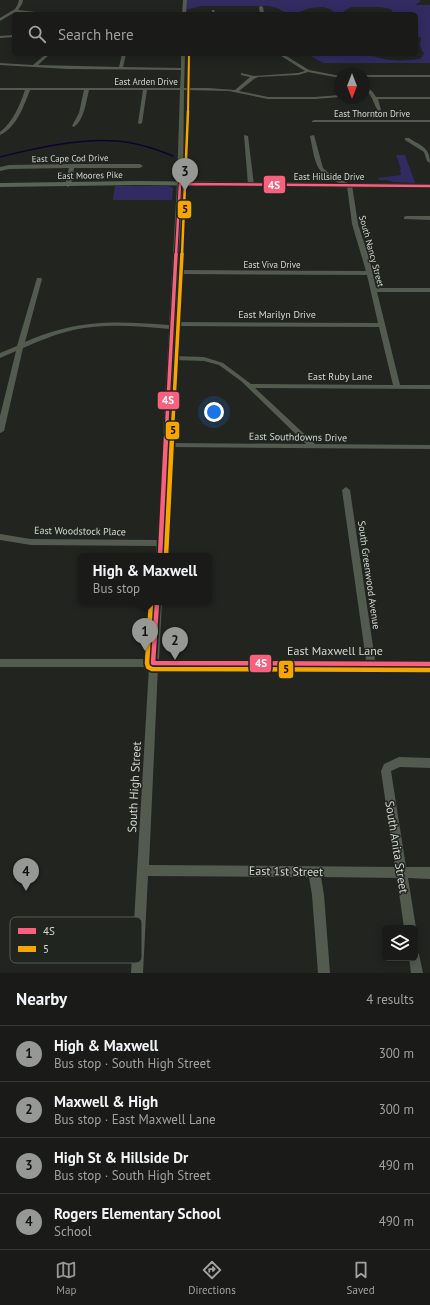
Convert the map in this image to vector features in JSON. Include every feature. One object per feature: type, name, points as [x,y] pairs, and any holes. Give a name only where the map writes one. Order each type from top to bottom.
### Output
[{"type":"main road","name":"East Moores Pike","points":[[0,185],[137,183],[180,184]]},
{"type":"main road","name":"East Hillside Drive","points":[[180,184],[430,186]]},
{"type":"street","points":[[15,11],[22,0]]},
{"type":"street","points":[[184,12],[185,0]]},
{"type":"street","points":[[261,7],[262,12]]},
{"type":"street","points":[[15,11],[27,12]]},
{"type":"street","points":[[0,20],[12,13]]},
{"type":"street","points":[[0,37],[12,36]]},
{"type":"street","points":[[34,66],[46,56]]},
{"type":"street","points":[[121,68],[124,56]]},
{"type":"street","points":[[160,553],[180,184],[182,56]]},
{"type":"street","points":[[283,56],[308,71],[334,76]]},
{"type":"street","points":[[0,64],[68,68],[182,68]]},
{"type":"street","points":[[243,74],[254,77],[264,75],[298,74],[308,71]]},
{"type":"street","points":[[370,76],[430,76]]},
{"type":"street","points":[[236,91],[254,77]]},
{"type":"street","name":"East Arden Drive","points":[[0,89],[214,89],[236,91],[268,98],[334,96]]},
{"type":"street","points":[[0,134],[11,124],[24,100],[28,89]]},
{"type":"street","points":[[74,126],[81,113],[87,89]]},
{"type":"street","points":[[140,123],[145,89]]},
{"type":"street","points":[[372,93],[376,98],[379,110]]},
{"type":"street","points":[[376,98],[430,98]]},
{"type":"street","name":"East Thornton Drive","points":[[314,121],[430,121]]},
{"type":"street","points":[[246,136],[251,185]]},
{"type":"street","points":[[312,136],[321,172],[349,185]]},
{"type":"street","points":[[407,139],[426,151],[430,161]]},
{"type":"street","points":[[68,185],[72,166]]},
{"type":"street","name":"East Cape Cod Drive","points":[[0,168],[140,166]]},
{"type":"street","name":"South Nancy Street","points":[[349,185],[354,224],[374,290],[396,387]]},
{"type":"street","points":[[406,218],[430,218]]},
{"type":"street","name":"East Viva Drive","points":[[175,272],[369,273]]},
{"type":"street","points":[[0,431],[20,347],[39,279]]},
{"type":"street","points":[[374,290],[430,290]]},
{"type":"street","name":"East Marilyn Drive","points":[[0,356],[57,332],[85,325],[381,325]]},
{"type":"street","points":[[171,358],[212,360],[231,370],[313,446]]},
{"type":"street","name":"East Ruby Lane","points":[[249,386],[430,387]]},
{"type":"street","name":"East Southdowns Drive","points":[[167,446],[313,446],[349,448],[430,447]]},
{"type":"street","name":"South Greenwood Avenue","points":[[346,490],[371,663]]},
{"type":"street","name":"East Woodstock Place","points":[[0,537],[31,542],[161,543]]},
{"type":"street","name":"South High Street","points":[[140,917],[157,605]]},
{"type":"street","name":"East Maxwell Lane","points":[[0,663],[430,664]]},
{"type":"street","name":"South Anita Street","points":[[410,925],[386,775],[388,767],[399,762],[430,763]]},
{"type":"street","name":"East 1st Street","points":[[143,870],[430,873]]},
{"type":"street","points":[[314,872],[318,894],[324,973]]},
{"type":"street","points":[[415,961],[417,973]]},
{"type":"street","name":"South High Street","points":[[137,973],[138,963]]},
{"type":"shaded area","points":[[187,0],[419,0],[421,1],[415,5],[430,5],[430,63],[323,63],[311,56],[373,56],[394,60],[420,59],[424,54],[420,46],[421,38],[418,36],[418,12],[392,12],[391,9],[380,7],[351,7],[343,12],[334,12],[323,7],[310,8],[299,12],[285,12],[268,6],[201,6],[186,10]]},
{"type":"shaded area","points":[[396,155],[405,155],[415,183],[379,180],[378,178],[401,175],[401,169]]},
{"type":"shaded area","points":[[115,186],[168,186],[173,188],[172,200],[113,200]]},
{"type":"waterway","points":[[0,157],[58,144],[102,140],[138,144],[173,156]]},
{"type":"transit line","name":"5","points":[[166,553],[186,184],[189,56]]},
{"type":"transit line","name":"4S","points":[[160,553],[180,184],[430,186]]},
{"type":"transit line","name":"5","points":[[151,605],[147,663],[148,667],[152,669],[430,670]]},
{"type":"transit line","name":"4S","points":[[157,605],[153,663],[430,664]]},
{"type":"place","name":"High St & Hillside Dr","points":[[185,191]]},
{"type":"place","name":"High & Maxwell","points":[[145,651]]},
{"type":"place","name":"Maxwell & High","points":[[175,660]]},
{"type":"place","name":"Rogers Elementary School","points":[[26,891]]}]
